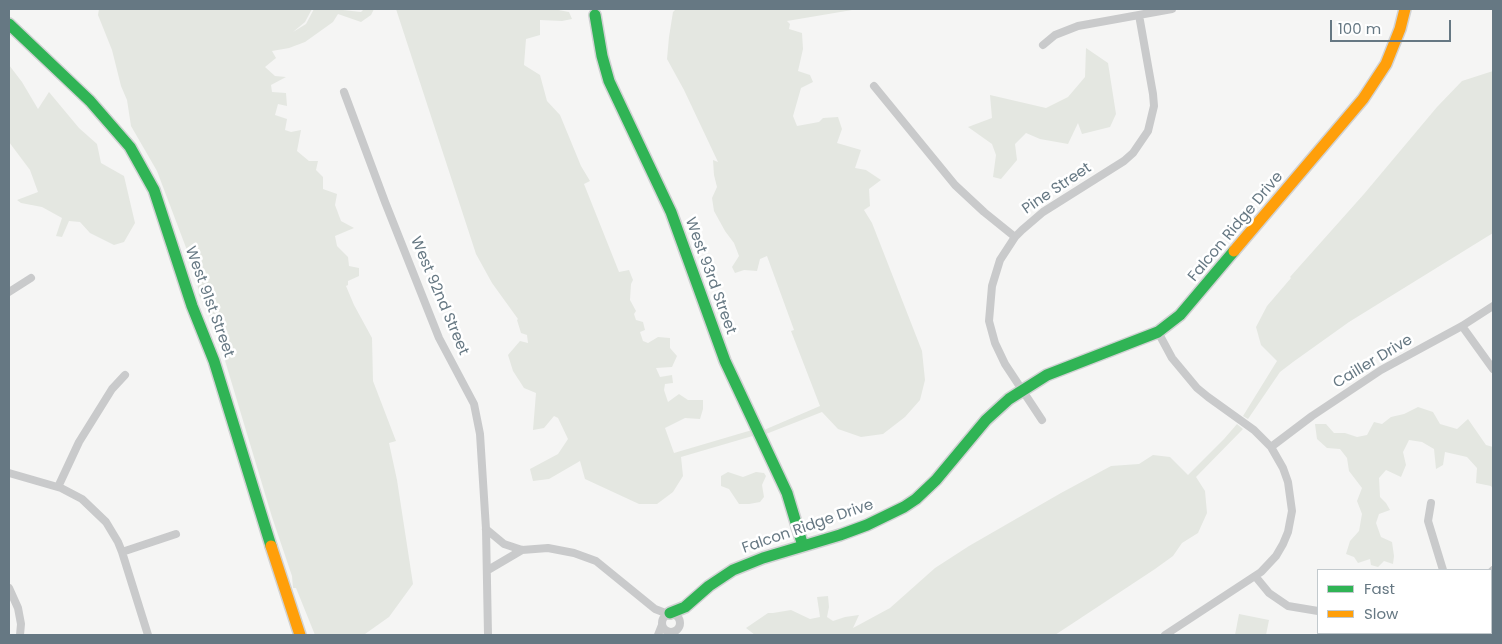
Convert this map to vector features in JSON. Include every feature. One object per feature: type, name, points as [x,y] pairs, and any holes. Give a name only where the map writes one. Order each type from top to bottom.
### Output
[{"type":"street","points":[[1043,45],[1055,35],[1067,29],[1172,9]]},
{"type":"street","name":"Falcon Ridge Drive","points":[[669,614],[685,607],[709,586],[733,570],[763,558],[840,535],[867,525],[904,507],[916,499],[936,480],[986,420],[1009,399],[1047,375],[1158,332],[1180,315],[1363,99],[1386,64],[1400,29],[1405,9]]},
{"type":"street","name":"West 93rd Street","points":[[596,15],[602,56],[609,81],[671,212],[725,361],[787,493],[802,546]]},
{"type":"street","name":"Pine Street","points":[[1022,390],[999,354],[989,321],[991,292],[995,273],[1000,260],[1015,237],[1043,212],[1124,161],[1148,131],[1154,106],[1139,15]]},
{"type":"street","name":"West 91st Street","points":[[9,24],[90,101],[130,147],[154,190],[192,306],[214,361],[252,488],[300,635]]},
{"type":"street","points":[[874,86],[954,185],[1015,237]]},
{"type":"street","name":"West 92nd Street","points":[[344,92],[439,338],[474,404],[480,434],[486,529],[488,635]]},
{"type":"street","points":[[9,292],[31,278]]},
{"type":"street","name":"Cailler Drive","points":[[1271,447],[1312,416],[1381,370],[1462,326],[1493,306]]},
{"type":"street","points":[[1462,326],[1493,370]]},
{"type":"street","points":[[1158,332],[1172,358],[1197,388],[1254,430],[1271,447],[1278,456],[1288,482],[1291,497],[1291,520],[1283,544],[1276,556],[1262,572],[1166,635]]},
{"type":"street","points":[[58,487],[79,442],[112,389],[125,375]]},
{"type":"street","points":[[1022,390],[1042,420]]},
{"type":"street","points":[[9,473],[58,487],[82,499],[106,522],[122,552],[148,635]]},
{"type":"street","points":[[1431,503],[1428,521],[1443,569]]},
{"type":"street","points":[[486,529],[504,544],[522,550],[548,548],[574,553],[596,561],[654,609],[669,614],[676,614],[685,635],[670,633],[666,630],[654,609]]},
{"type":"street","points":[[122,552],[176,534]]},
{"type":"street","points":[[488,570],[522,550]]},
{"type":"street","points":[[1255,576],[1270,593],[1288,606],[1317,611]]},
{"type":"street","points":[[9,588],[18,608],[21,624],[20,635]]},
{"type":"street","points":[[670,633],[677,630],[685,607]]},
{"type":"street","points":[[658,635],[662,619],[669,614]]},
{"type":"shaded area","points":[[99,9],[312,9],[305,22],[293,32],[306,24],[314,9],[343,9],[361,12],[364,9],[374,9],[371,15],[361,22],[338,14],[333,22],[305,42],[289,48],[272,51],[276,58],[265,67],[275,76],[286,77],[271,85],[272,92],[286,93],[287,106],[278,104],[275,115],[287,119],[285,130],[291,132],[301,130],[297,151],[309,161],[318,161],[316,170],[323,177],[323,189],[337,194],[335,205],[341,221],[354,228],[335,236],[337,246],[348,257],[349,266],[359,268],[359,276],[348,281],[346,286],[372,338],[373,381],[396,441],[389,443],[397,480],[413,584],[389,617],[365,634],[315,635],[296,588],[293,588],[292,576],[272,517],[214,324],[199,295],[196,274],[157,171],[131,126],[127,100],[121,86],[112,50],[98,15]]},
{"type":"shaded area","points":[[396,9],[553,9],[569,12],[572,19],[562,21],[540,20],[540,35],[526,39],[524,65],[540,75],[547,101],[560,115],[581,166],[590,181],[584,184],[619,272],[629,270],[633,280],[630,300],[636,311],[634,314],[636,320],[643,322],[645,330],[640,332],[643,341],[648,343],[658,337],[670,338],[670,348],[677,356],[672,367],[656,368],[660,377],[672,375],[673,383],[665,384],[664,390],[668,402],[679,394],[688,400],[703,400],[700,419],[685,418],[665,428],[674,453],[752,430],[756,435],[681,457],[683,476],[673,492],[657,504],[639,504],[585,479],[580,461],[549,479],[533,481],[530,469],[558,454],[568,439],[558,418],[554,416],[544,428],[533,430],[536,393],[524,388],[513,371],[508,355],[520,341],[528,343],[527,335],[521,333],[518,319],[492,283],[476,254]]},
{"type":"shaded area","points":[[676,9],[858,9],[787,21],[790,24],[789,29],[802,33],[803,49],[798,71],[810,75],[813,82],[801,88],[793,116],[797,126],[819,122],[823,118],[838,117],[842,129],[837,143],[861,150],[855,168],[866,170],[881,180],[869,189],[870,206],[864,210],[872,223],[922,351],[925,380],[920,400],[905,417],[883,434],[861,437],[838,429],[822,412],[766,434],[764,430],[820,406],[791,331],[794,330],[767,256],[760,259],[757,271],[744,270],[735,273],[732,267],[739,256],[734,243],[714,211],[712,198],[717,187],[713,160],[718,162],[667,59],[673,12]]},
{"type":"shaded area","points":[[1086,48],[1108,63],[1116,114],[1110,127],[1082,134],[1078,123],[1068,144],[1040,139],[1026,133],[1015,144],[1017,160],[1001,179],[993,177],[996,155],[992,144],[968,127],[992,118],[990,95],[1046,108],[1068,97],[1085,77]]},
{"type":"shaded area","points":[[9,65],[38,109],[49,92],[79,128],[97,144],[101,163],[124,176],[135,223],[124,242],[114,245],[90,233],[80,222],[69,221],[62,237],[56,236],[62,218],[42,207],[21,203],[17,200],[38,192],[30,170],[9,142]]},
{"type":"shaded area","points":[[1493,71],[1493,233],[1349,322],[1293,362],[1280,372],[1248,419],[1243,416],[1277,361],[1261,345],[1256,327],[1267,306],[1437,107],[1462,81]]},
{"type":"shaded area","points":[[1418,407],[1433,412],[1440,424],[1457,429],[1468,419],[1486,445],[1493,447],[1493,489],[1491,486],[1476,483],[1477,468],[1467,457],[1445,452],[1443,465],[1436,469],[1434,449],[1422,442],[1409,440],[1403,452],[1406,465],[1401,477],[1386,470],[1379,478],[1380,497],[1390,510],[1379,514],[1376,523],[1381,537],[1392,542],[1393,564],[1384,561],[1378,567],[1371,565],[1370,559],[1358,563],[1354,557],[1346,554],[1350,541],[1359,531],[1362,514],[1357,501],[1362,488],[1349,471],[1347,458],[1340,449],[1327,448],[1317,439],[1315,424],[1326,424],[1334,433],[1345,433],[1357,437],[1367,435],[1374,422],[1382,424],[1391,417],[1404,414]]},
{"type":"shaded area","points":[[1237,424],[1243,429],[1196,477],[1205,491],[1207,513],[1198,533],[1182,543],[1173,556],[1155,569],[1055,635],[755,635],[746,628],[768,613],[791,610],[810,619],[820,617],[817,597],[828,596],[829,607],[827,617],[833,621],[859,615],[853,628],[890,608],[935,568],[969,546],[1111,466],[1139,464],[1153,455],[1170,457],[1188,475]]},
{"type":"shaded area","points":[[728,472],[743,477],[756,472],[764,473],[766,476],[762,485],[764,497],[760,502],[739,504],[729,489],[721,486],[721,476]]},
{"type":"shaded area","points":[[1239,614],[1269,620],[1266,635],[1235,635]]},
{"type":"traffic: fast","points":[[595,15],[602,56],[609,81],[671,212],[725,361],[787,493],[803,546]]},
{"type":"traffic: fast","points":[[9,24],[90,101],[130,147],[154,190],[192,306],[214,361],[271,546]]},
{"type":"traffic: fast","points":[[670,613],[685,607],[709,586],[733,570],[763,558],[840,535],[867,525],[904,507],[916,499],[936,480],[986,420],[1009,399],[1047,375],[1158,332],[1180,315],[1234,251]]},
{"type":"traffic: slow","points":[[1234,251],[1363,99],[1386,64],[1400,29],[1405,9]]},
{"type":"traffic: slow","points":[[271,546],[300,635]]}]
